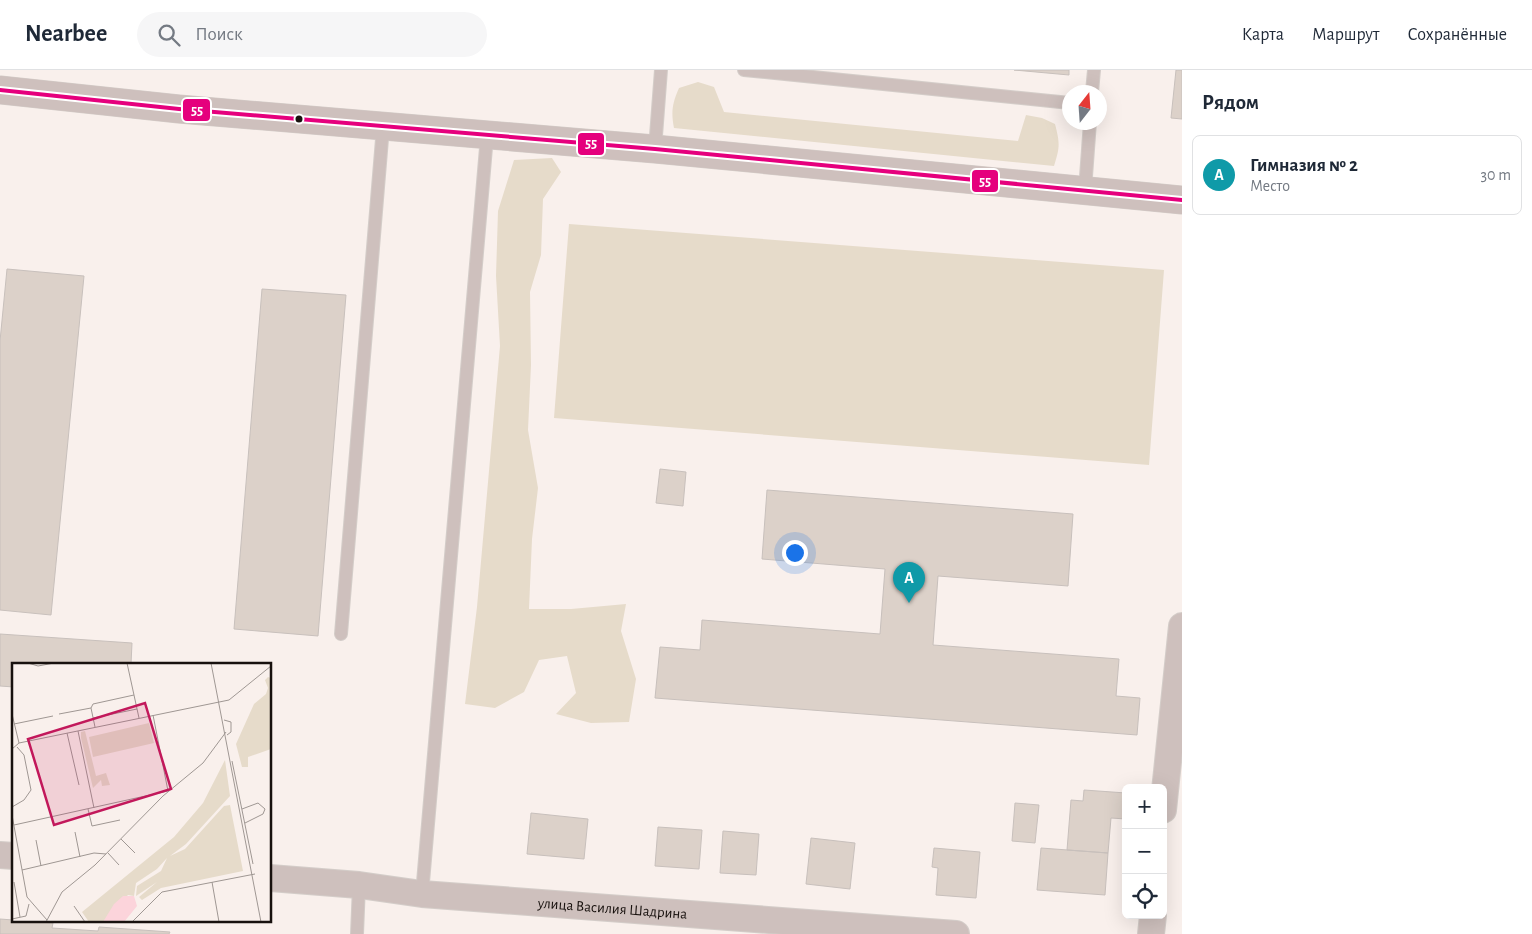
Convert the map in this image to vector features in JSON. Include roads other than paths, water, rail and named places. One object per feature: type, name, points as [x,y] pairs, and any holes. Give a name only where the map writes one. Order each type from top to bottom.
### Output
[{"type":"street","points":[[0,90],[179,109],[654,149],[1182,200]]},
{"type":"street","points":[[1166,784],[1182,626]]},
{"type":"street","name":"улица Василия Шадрина","points":[[271,878],[359,885],[422,894],[956,934]]},
{"type":"street","points":[[1151,934],[1153,919]]},
{"type":"lane","points":[[654,149],[662,70]]},
{"type":"lane","points":[[744,70],[1062,102]]},
{"type":"lane","points":[[1093,85],[1094,70]]},
{"type":"lane","points":[[341,634],[383,127]]},
{"type":"lane","points":[[1085,190],[1089,130]]},
{"type":"lane","points":[[422,894],[487,136]]},
{"type":"lane","points":[[356,934],[359,885]]},
{"type":"place","name":"Гимназия № 2","points":[[909,603]]}]
